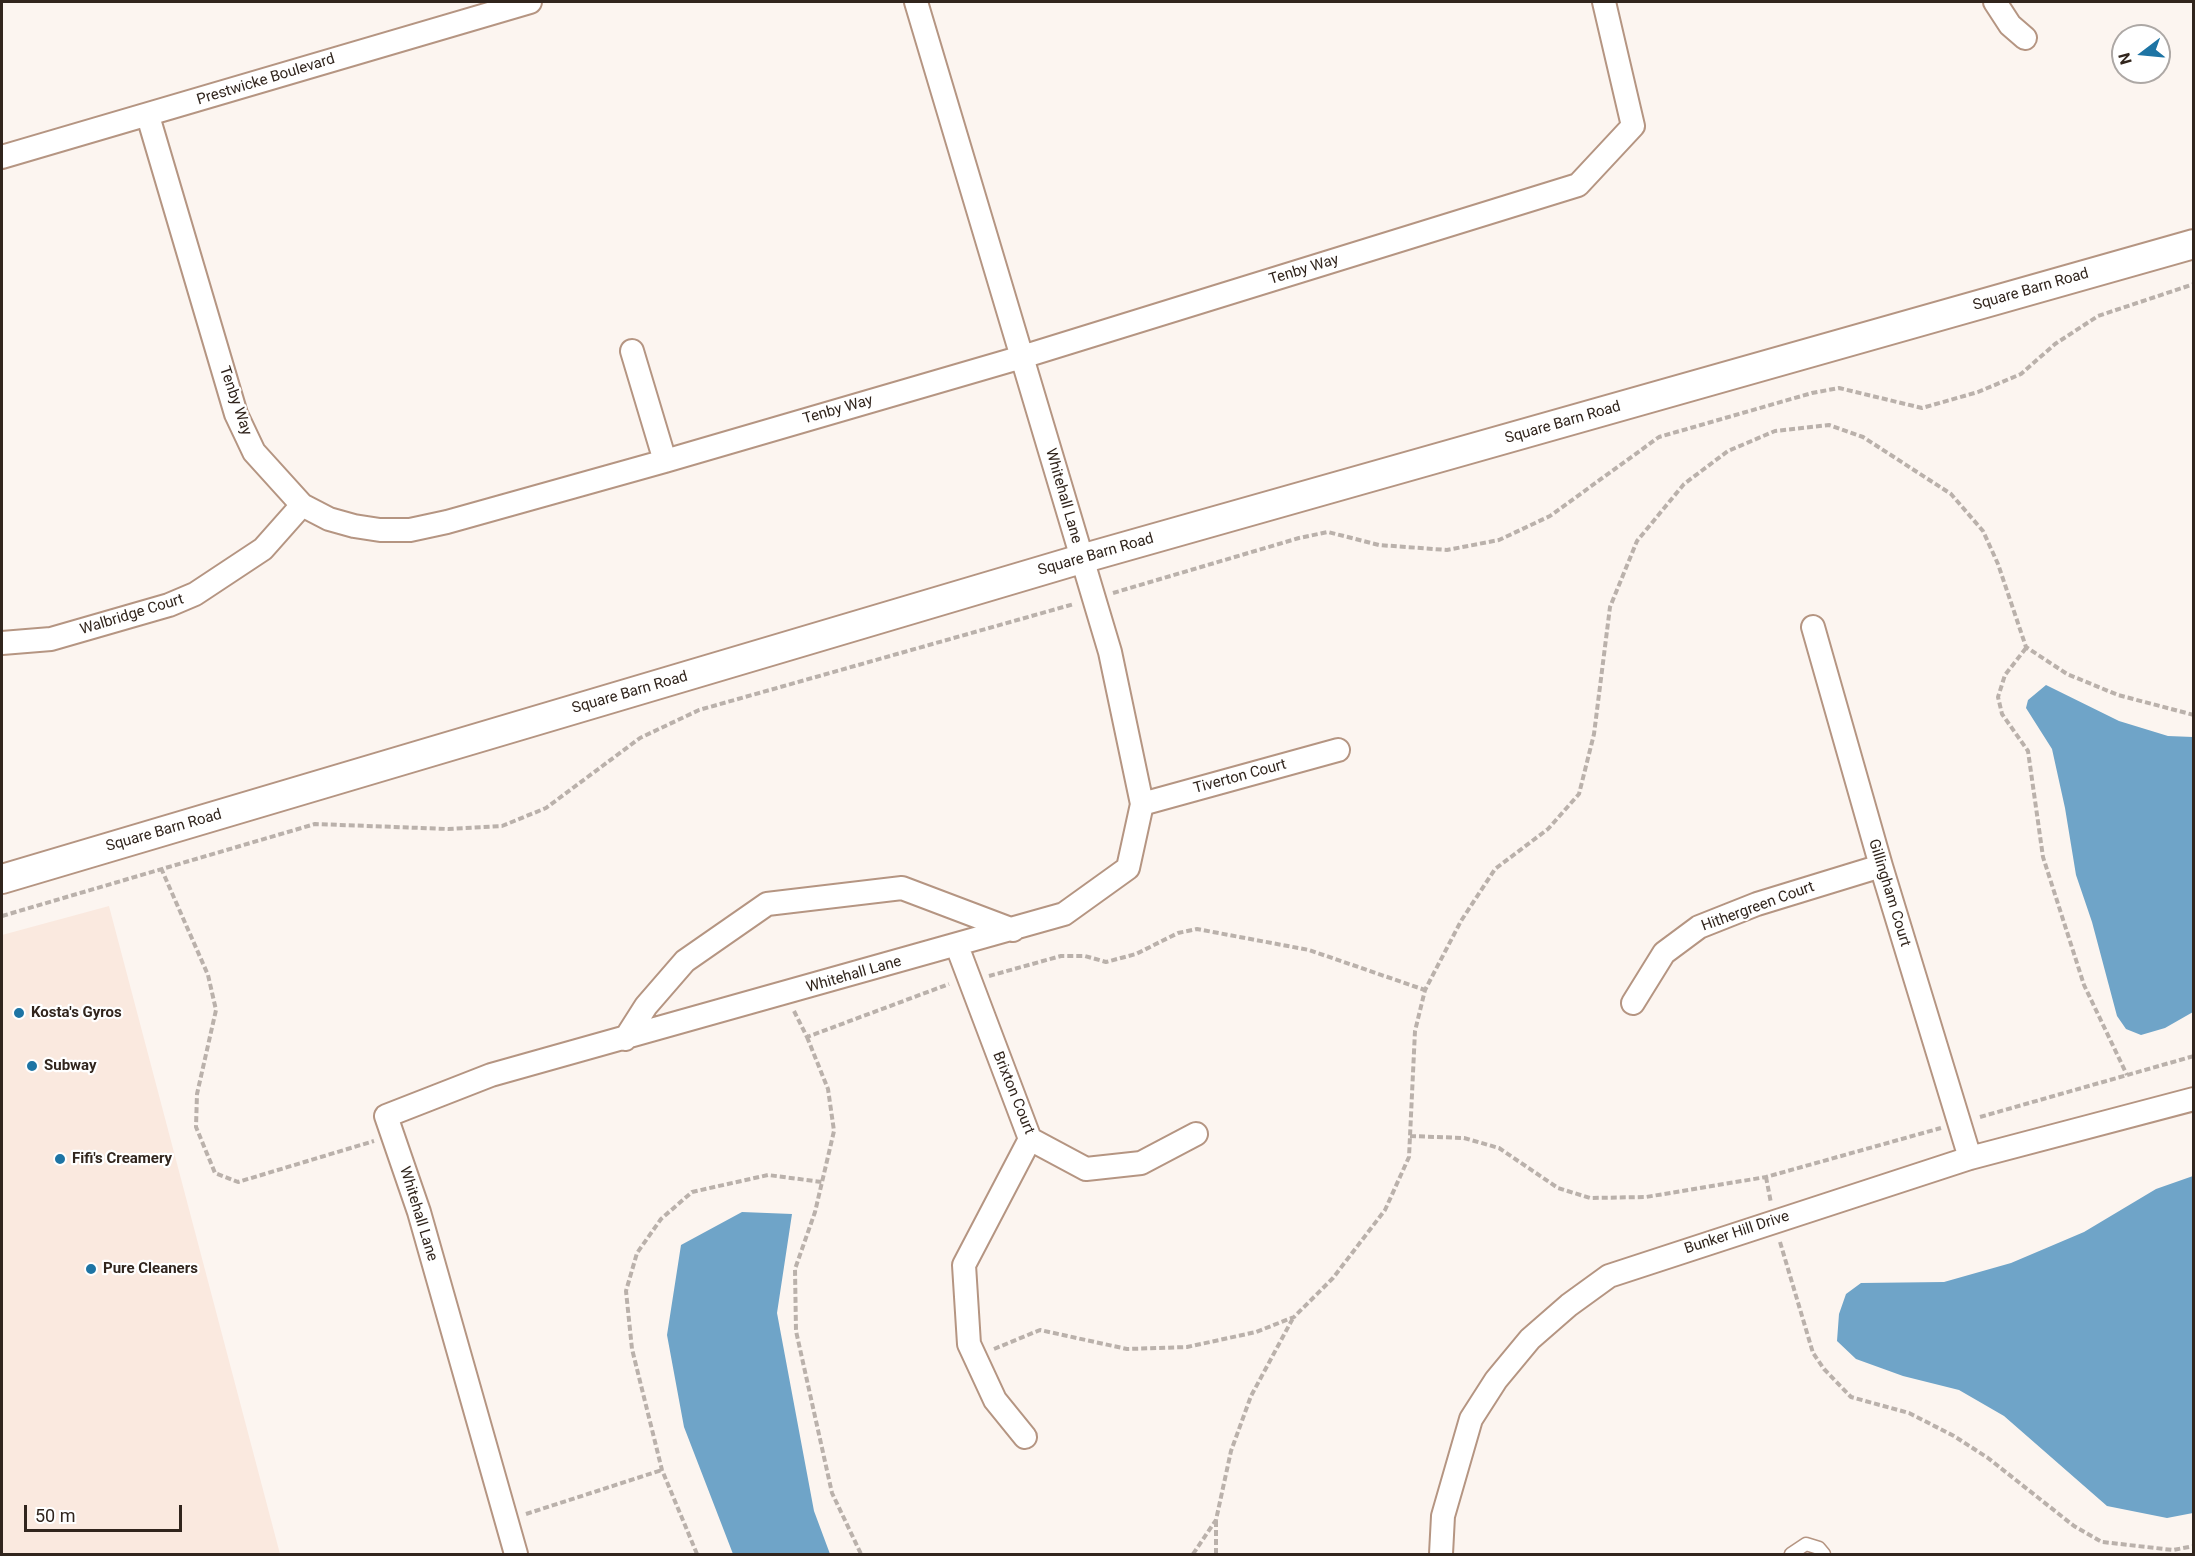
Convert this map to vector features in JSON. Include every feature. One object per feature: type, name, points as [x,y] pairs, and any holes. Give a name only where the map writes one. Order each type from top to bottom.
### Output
[{"type":"street","name":"Prestwicke Boulevard","points":[[2,157],[530,2]]},
{"type":"street","name":"Whitehall Lane","points":[[516,1554],[419,1212],[386,1116],[491,1075],[957,946],[1064,914],[1128,868],[1142,804],[1110,652],[916,2]]},
{"type":"street","name":"Tenby Way","points":[[148,116],[236,414],[254,452],[302,505],[329,519],[380,530],[410,530],[447,522],[665,461],[1022,357],[1578,185],[1634,126],[1604,2]]},
{"type":"street","points":[[1995,2],[2010,25],[2025,38]]},
{"type":"street","name":"Square Barn Road","points":[[2,879],[1081,559],[2193,244]]},
{"type":"street","points":[[632,351],[665,461]]},
{"type":"street","name":"Walbridge Court","points":[[2,643],[51,639],[169,605],[195,594],[263,549],[302,505]]},
{"type":"street","name":"Gillingham Court","points":[[1814,627],[1881,866],[1970,1158]]},
{"type":"street","name":"Tiverton Court","points":[[1142,804],[1338,750]]},
{"type":"street","name":"Hithergreen Court","points":[[1633,1003],[1664,953],[1699,927],[1757,904],[1881,866]]},
{"type":"street","points":[[625,1039],[646,1006],[685,961],[767,904],[902,888],[1013,930]]},
{"type":"street","name":"Brixton Court","points":[[957,946],[1030,1139],[1086,1169],[1141,1163],[1196,1134]]},
{"type":"street","name":"Bunker Hill Drive","points":[[1441,1554],[1443,1516],[1471,1419],[1496,1380],[1530,1340],[1569,1305],[1609,1276],[1970,1158],[2193,1099]]},
{"type":"street","points":[[1025,1437],[995,1400],[969,1344],[964,1265],[1030,1139]]},
{"type":"lane","points":[[1791,1554],[1806,1544],[1819,1548],[1824,1554]]},
{"type":"path","points":[[1216,1554],[1216,1520],[1231,1451],[1251,1396],[1294,1317],[1333,1278],[1385,1210],[1409,1157],[1415,1032],[1425,990],[1461,921],[1495,869],[1548,829],[1579,794],[1594,735],[1610,607],[1637,541],[1684,484],[1728,451],[1775,431],[1829,425],[1863,437],[1951,494],[1983,531],[1998,564],[2026,647],[2067,674],[2118,695],[2193,716]]},
{"type":"path","points":[[2026,647],[2005,675],[1998,697],[2002,714],[2028,752],[2043,857],[2084,985],[2127,1075]]},
{"type":"path","points":[[161,868],[208,975],[216,1010],[197,1094],[196,1127],[215,1173],[238,1182],[392,1135]]},
{"type":"path","points":[[807,1037],[945,984],[971,981],[1061,956],[1085,956],[1106,962],[1136,954],[1178,933],[1197,929],[1309,950],[1425,990]]},
{"type":"path","points":[[785,994],[807,1037],[828,1089],[834,1131],[815,1212],[795,1269],[796,1331],[832,1493],[861,1554]]},
{"type":"path","points":[[1410,1136],[1464,1138],[1499,1148],[1558,1188],[1590,1198],[1646,1197],[1766,1177],[1774,1221],[1814,1353],[1824,1369],[1851,1397],[1909,1413],[1954,1436],[1988,1458],[2074,1526],[2102,1542],[2174,1552],[2193,1545]]},
{"type":"path","points":[[697,1554],[662,1470],[632,1349],[626,1291],[637,1253],[661,1219],[692,1192],[730,1181],[768,1175],[822,1182]]},
{"type":"path","points":[[975,1356],[1040,1330],[1126,1349],[1186,1347],[1256,1332],[1294,1317]]},
{"type":"path","points":[[506,1520],[662,1470]]},
{"type":"path","points":[[1193,1554],[1216,1520]]},
{"type":"shaded area","points":[[109,906],[280,1554],[2,1554],[2,935]]},
{"type":"water","points":[[2046,685],[2119,721],[2168,736],[2193,737],[2193,1012],[2165,1028],[2141,1035],[2126,1029],[2117,1016],[2092,922],[2076,875],[2052,749],[2026,708],[2028,700]]},
{"type":"water","points":[[2193,1176],[2193,1513],[2167,1518],[2107,1506],[2004,1416],[1959,1390],[1903,1376],[1856,1359],[1837,1341],[1839,1314],[1846,1294],[1861,1283],[1944,1282],[2011,1263],[2084,1232],[2156,1189]]},
{"type":"water","points":[[742,1212],[792,1214],[777,1313],[814,1511],[830,1554],[733,1554],[684,1427],[667,1335],[681,1245]]},
{"type":"place","name":"Kosta's Gyros","points":[[19,1013]]},
{"type":"place","name":"Subway","points":[[32,1066]]},
{"type":"place","name":"Fifi's Creamery","points":[[60,1159]]},
{"type":"place","name":"Pure Cleaners","points":[[91,1269]]}]
